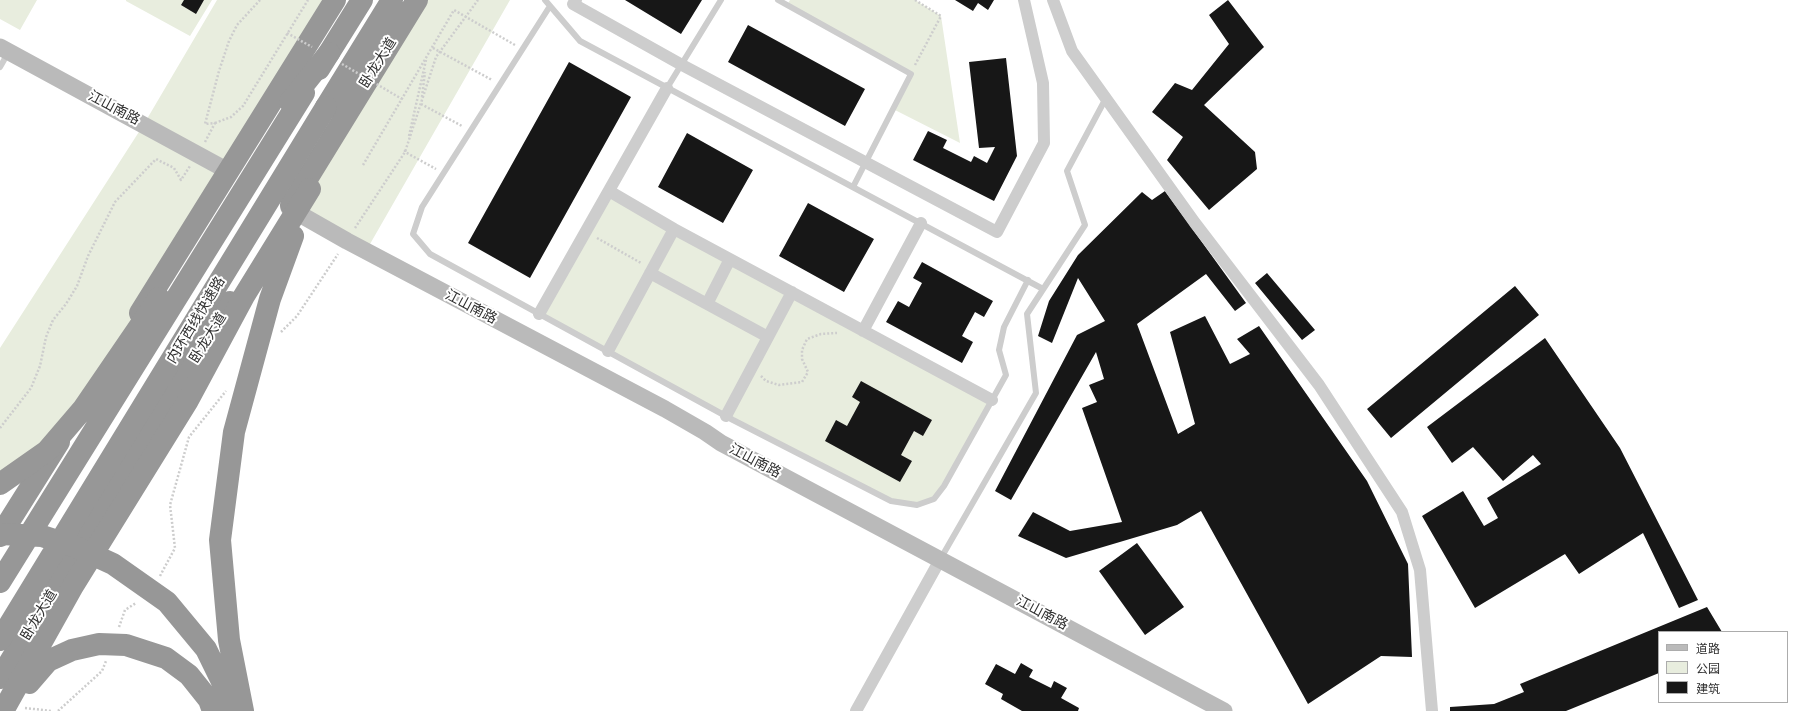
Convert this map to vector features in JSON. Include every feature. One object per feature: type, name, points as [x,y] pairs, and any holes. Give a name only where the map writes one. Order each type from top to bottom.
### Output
[{"type":"highway","points":[[0,535],[335,0]]},
{"type":"highway","name":"内环西线快速路","points":[[0,582],[362,0]]},
{"type":"highway","name":"内环西线快速路","points":[[0,640],[392,0]]},
{"type":"highway","name":"卧龙大道","points":[[0,678],[288,208],[418,0]]},
{"type":"highway","points":[[7,707],[73,586],[187,402],[244,296],[426,0]]},
{"type":"highway","points":[[0,484],[47,450],[83,409],[146,318],[254,146],[328,55]]},
{"type":"highway","points":[[243,711],[229,640],[220,540],[234,432],[270,299],[310,189]]},
{"type":"highway","points":[[0,535],[42,536],[76,547],[113,564],[167,602],[206,649],[228,694],[234,711]]},
{"type":"highway","points":[[7,707],[26,635]]},
{"type":"highway","points":[[7,707],[48,661],[72,650],[99,644],[126,645],[166,658],[189,675],[209,700],[213,711]]},
{"type":"street","points":[[576,0],[574,4],[682,64],[865,163],[997,232],[1044,143],[1043,83],[1024,0]]},
{"type":"street","points":[[1053,0],[1072,51],[1195,223],[1319,385],[1402,512],[1420,570],[1432,711]]},
{"type":"street","name":"江山南路","points":[[4,49],[228,171]]},
{"type":"street","points":[[539,314],[667,88]]},
{"type":"street","points":[[609,191],[674,229],[992,400]]},
{"type":"street","name":"江山南路","points":[[288,208],[340,238],[664,409],[728,446],[941,558],[1224,711]]},
{"type":"street","points":[[863,331],[920,223]]},
{"type":"street","points":[[608,352],[674,229]]},
{"type":"street","points":[[707,304],[730,259]]},
{"type":"street","points":[[651,271],[707,304],[768,337]]},
{"type":"street","points":[[726,416],[792,292]]},
{"type":"street","points":[[856,711],[941,558]]},
{"type":"lane","points":[[545,0],[580,41],[1043,288]]},
{"type":"lane","points":[[667,88],[721,0]]},
{"type":"lane","points":[[778,0],[911,74],[853,187]]},
{"type":"lane","points":[[550,6],[422,208],[413,234],[430,254],[726,416],[891,501],[917,505],[934,499],[944,486],[1006,375],[999,350],[1004,327],[1028,280]]},
{"type":"lane","points":[[0,67],[4,49]]},
{"type":"lane","points":[[941,558],[1036,393],[1027,314],[1085,225],[1067,171],[1106,98]]},
{"type":"path","points":[[260,0],[237,25],[229,41],[211,97],[205,124],[215,123],[231,117],[243,106],[308,0]]},
{"type":"path","points":[[911,74],[940,16],[915,0]]},
{"type":"path","points":[[363,165],[454,10],[523,49]]},
{"type":"path","points":[[287,33],[328,55],[402,99]]},
{"type":"path","points":[[433,48],[501,84]]},
{"type":"path","points":[[426,58],[421,104],[471,131]]},
{"type":"path","points":[[426,58],[405,152],[444,174]]},
{"type":"path","points":[[0,428],[31,388],[40,366],[46,337],[53,320],[66,304],[77,286],[88,256],[115,202],[156,159],[174,168],[181,180],[198,154],[215,123]]},
{"type":"path","points":[[586,231],[651,271]]},
{"type":"path","points":[[752,368],[766,381],[779,385],[802,382],[808,372],[802,360],[802,350],[807,339],[821,334],[863,331]]},
{"type":"path","points":[[7,707],[52,711]]},
{"type":"green space","points":[[0,0],[37,0],[20,30],[0,19]]},
{"type":"green space","points":[[126,0],[212,0],[190,36]]},
{"type":"green space","points":[[217,0],[335,0],[75,416],[0,493],[0,348],[144,124]]},
{"type":"green space","points":[[423,0],[510,0],[366,251],[289,208]]},
{"type":"green space","points":[[790,0],[915,0],[941,16],[960,143],[893,109],[911,74],[787,5]]},
{"type":"green space","points":[[609,191],[992,400],[934,499],[917,505],[891,501],[539,314]]},
{"type":"building","points":[[184,0],[204,0],[196,14],[181,5]]},
{"type":"building","points":[[625,0],[702,0],[681,34]]},
{"type":"building","points":[[955,0],[994,0],[988,10],[978,3],[973,11]]},
{"type":"building","points":[[1228,0],[1264,47],[1204,105],[1255,152],[1257,169],[1209,210],[1167,160],[1183,137],[1152,112],[1175,83],[1192,90],[1229,44],[1209,15]]},
{"type":"building","points":[[748,25],[865,89],[845,126],[728,62]]},
{"type":"building","points":[[1006,58],[1017,156],[994,201],[913,160],[928,131],[947,140],[943,148],[971,162],[974,156],[987,163],[995,147],[979,148],[969,62]]},
{"type":"building","points":[[569,62],[631,97],[530,278],[468,243]]},
{"type":"building","points":[[687,133],[753,170],[723,223],[658,187]]},
{"type":"building","points":[[1165,191],[1246,303],[1235,311],[1206,274],[1137,324],[1178,434],[1195,424],[1170,332],[1205,316],[1230,364],[1250,354],[1237,339],[1259,326],[1367,481],[1408,564],[1412,657],[1381,656],[1308,704],[1201,511],[1177,525],[1066,558],[1018,536],[1033,512],[1070,531],[1122,522],[1082,408],[1097,402],[1089,385],[1104,379],[1096,352],[1011,500],[995,491],[1077,335],[1105,321],[1078,278],[1052,343],[1038,336],[1049,301],[1078,255],[1142,192],[1152,200]]},
{"type":"building","points":[[808,203],[874,239],[844,292],[779,256]]},
{"type":"building","points":[[922,262],[993,301],[984,317],[975,312],[962,336],[973,342],[962,363],[886,322],[898,301],[909,307],[922,283],[913,278]]},
{"type":"building","points":[[1267,273],[1315,330],[1302,340],[1255,283]]},
{"type":"building","points":[[1515,286],[1539,315],[1391,438],[1367,409]]},
{"type":"building","points":[[1545,338],[1620,448],[1698,600],[1679,608],[1643,533],[1579,574],[1565,554],[1475,608],[1422,516],[1463,491],[1484,526],[1498,518],[1487,498],[1541,464],[1533,455],[1503,481],[1473,447],[1452,463],[1427,427]]},
{"type":"building","points":[[861,381],[932,420],[923,436],[914,431],[901,455],[912,461],[900,482],[825,441],[836,420],[847,426],[860,402],[852,397]]},
{"type":"building","points":[[1137,543],[1184,607],[1145,635],[1099,571]]},
{"type":"building","points":[[1707,607],[1721,631],[1658,631],[1658,673],[1566,711],[1450,711],[1450,707],[1494,704],[1524,692],[1520,684]]},
{"type":"building","points":[[1021,663],[1033,670],[1029,677],[1051,688],[1054,681],[1067,688],[1061,698],[1079,708],[1078,711],[1022,711],[1001,699],[1003,694],[985,684],[996,664],[1015,674]]}]
